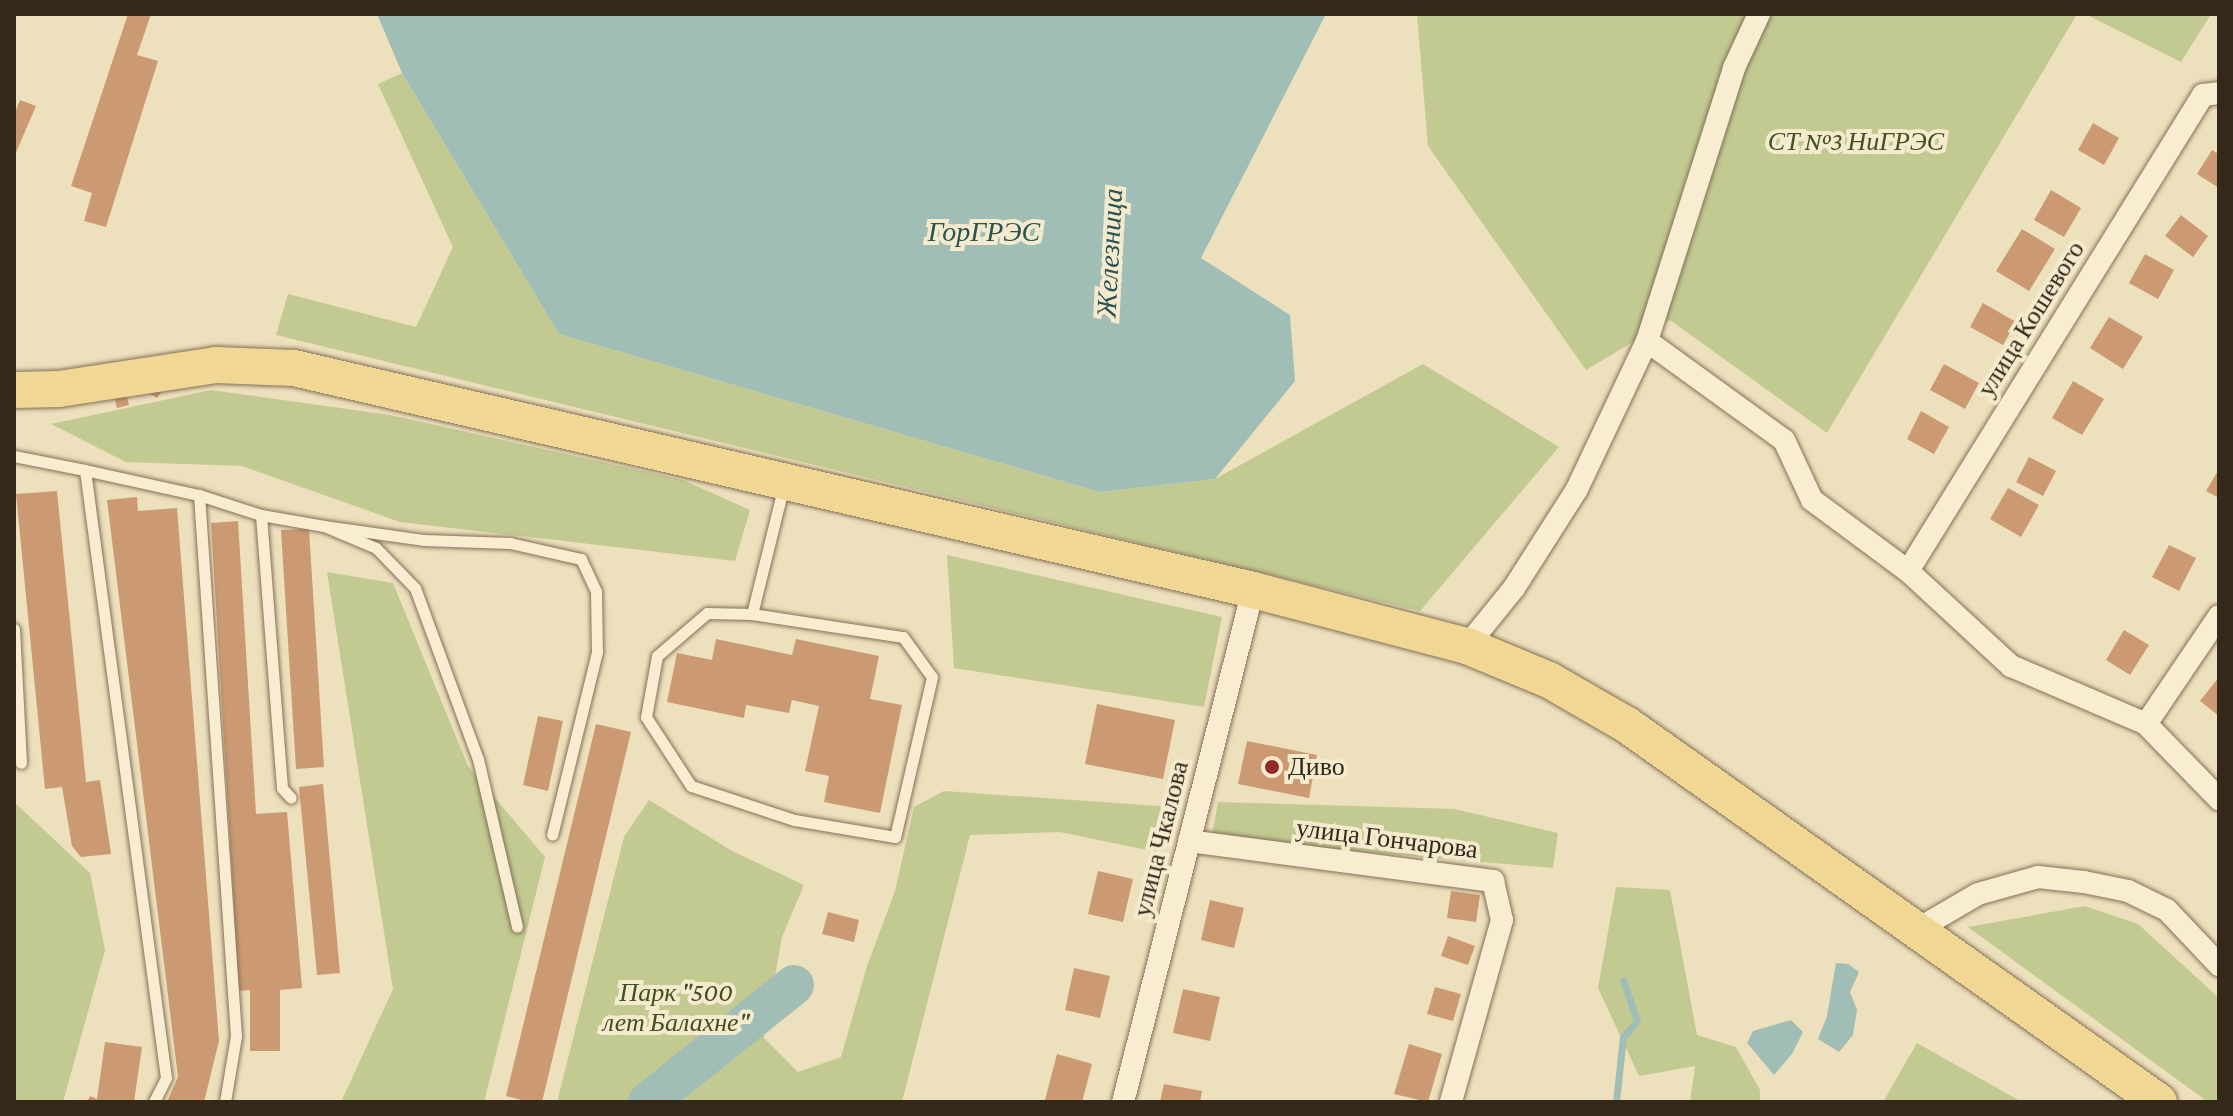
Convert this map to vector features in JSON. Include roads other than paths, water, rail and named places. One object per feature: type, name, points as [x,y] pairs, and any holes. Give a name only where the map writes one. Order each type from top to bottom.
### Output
[{"type":"main road","points":[[14,390],[72,387],[216,365],[294,368],[1253,590],[1467,646],[1549,680],[1627,725],[2159,1102]]},
{"type":"street","points":[[1467,646],[1514,588],[1577,489],[1647,341],[1734,68],[1759,14]]},
{"type":"street","name":"улица Кошевого","points":[[1908,571],[2211,94]]},
{"type":"street","points":[[1647,341],[1784,440],[1812,500],[1908,571],[2011,666],[2146,724],[2219,799]]},
{"type":"street","name":"улица Чкалова","points":[[1123,1102],[1253,590]]},
{"type":"street","points":[[2146,724],[2219,616]]},
{"type":"street","name":"улица Гончарова","points":[[1189,841],[1493,881],[1502,920],[1451,1102]]},
{"type":"street","points":[[1918,929],[1978,894],[2023,881],[2038,877],[2084,882],[2128,891],[2167,910],[2219,965]]},
{"type":"lane","points":[[14,456],[199,495],[261,515],[423,540],[510,543],[581,559],[596,591],[597,652],[552,835]]},
{"type":"lane","points":[[85,470],[166,1078],[154,1102]]},
{"type":"lane","points":[[752,614],[785,480]]},
{"type":"lane","points":[[199,495],[236,1036],[225,1102]]},
{"type":"lane","points":[[261,515],[282,788],[291,798]]},
{"type":"lane","points":[[324,526],[376,548],[415,588],[478,759],[517,927]]},
{"type":"lane","points":[[707,613],[752,614],[903,637],[932,677],[895,837],[794,820],[691,786],[646,717],[657,656],[707,613]]},
{"type":"lane","points":[[14,629],[21,763]]},
{"type":"water","name":"ГорГРЭС","points":[[377,14],[1326,14],[1201,258],[1290,315],[1295,381],[1215,479],[1100,492],[559,334],[402,73]]},
{"type":"water","points":[[1836,963],[1848,964],[1859,972],[1850,992],[1857,1010],[1853,1035],[1839,1052],[1818,1039],[1827,1016]]},
{"type":"water","points":[[1791,1020],[1803,1032],[1792,1054],[1774,1075],[1747,1043],[1753,1031]]},
{"type":"waterway","points":[[1616,1102],[1623,1037],[1637,1021],[1623,980]]},
{"type":"waterway","name":"Железница","points":[[648,1102],[794,985]]},
{"type":"place","name":"Диво","points":[[1272,767]]},
{"type":"park label","name":"СТ №3 НиГРЭС","points":[[1856,142]]},
{"type":"park label","name":"Парк \"500 лет Балахне\"","points":[[676,1008]]}]
